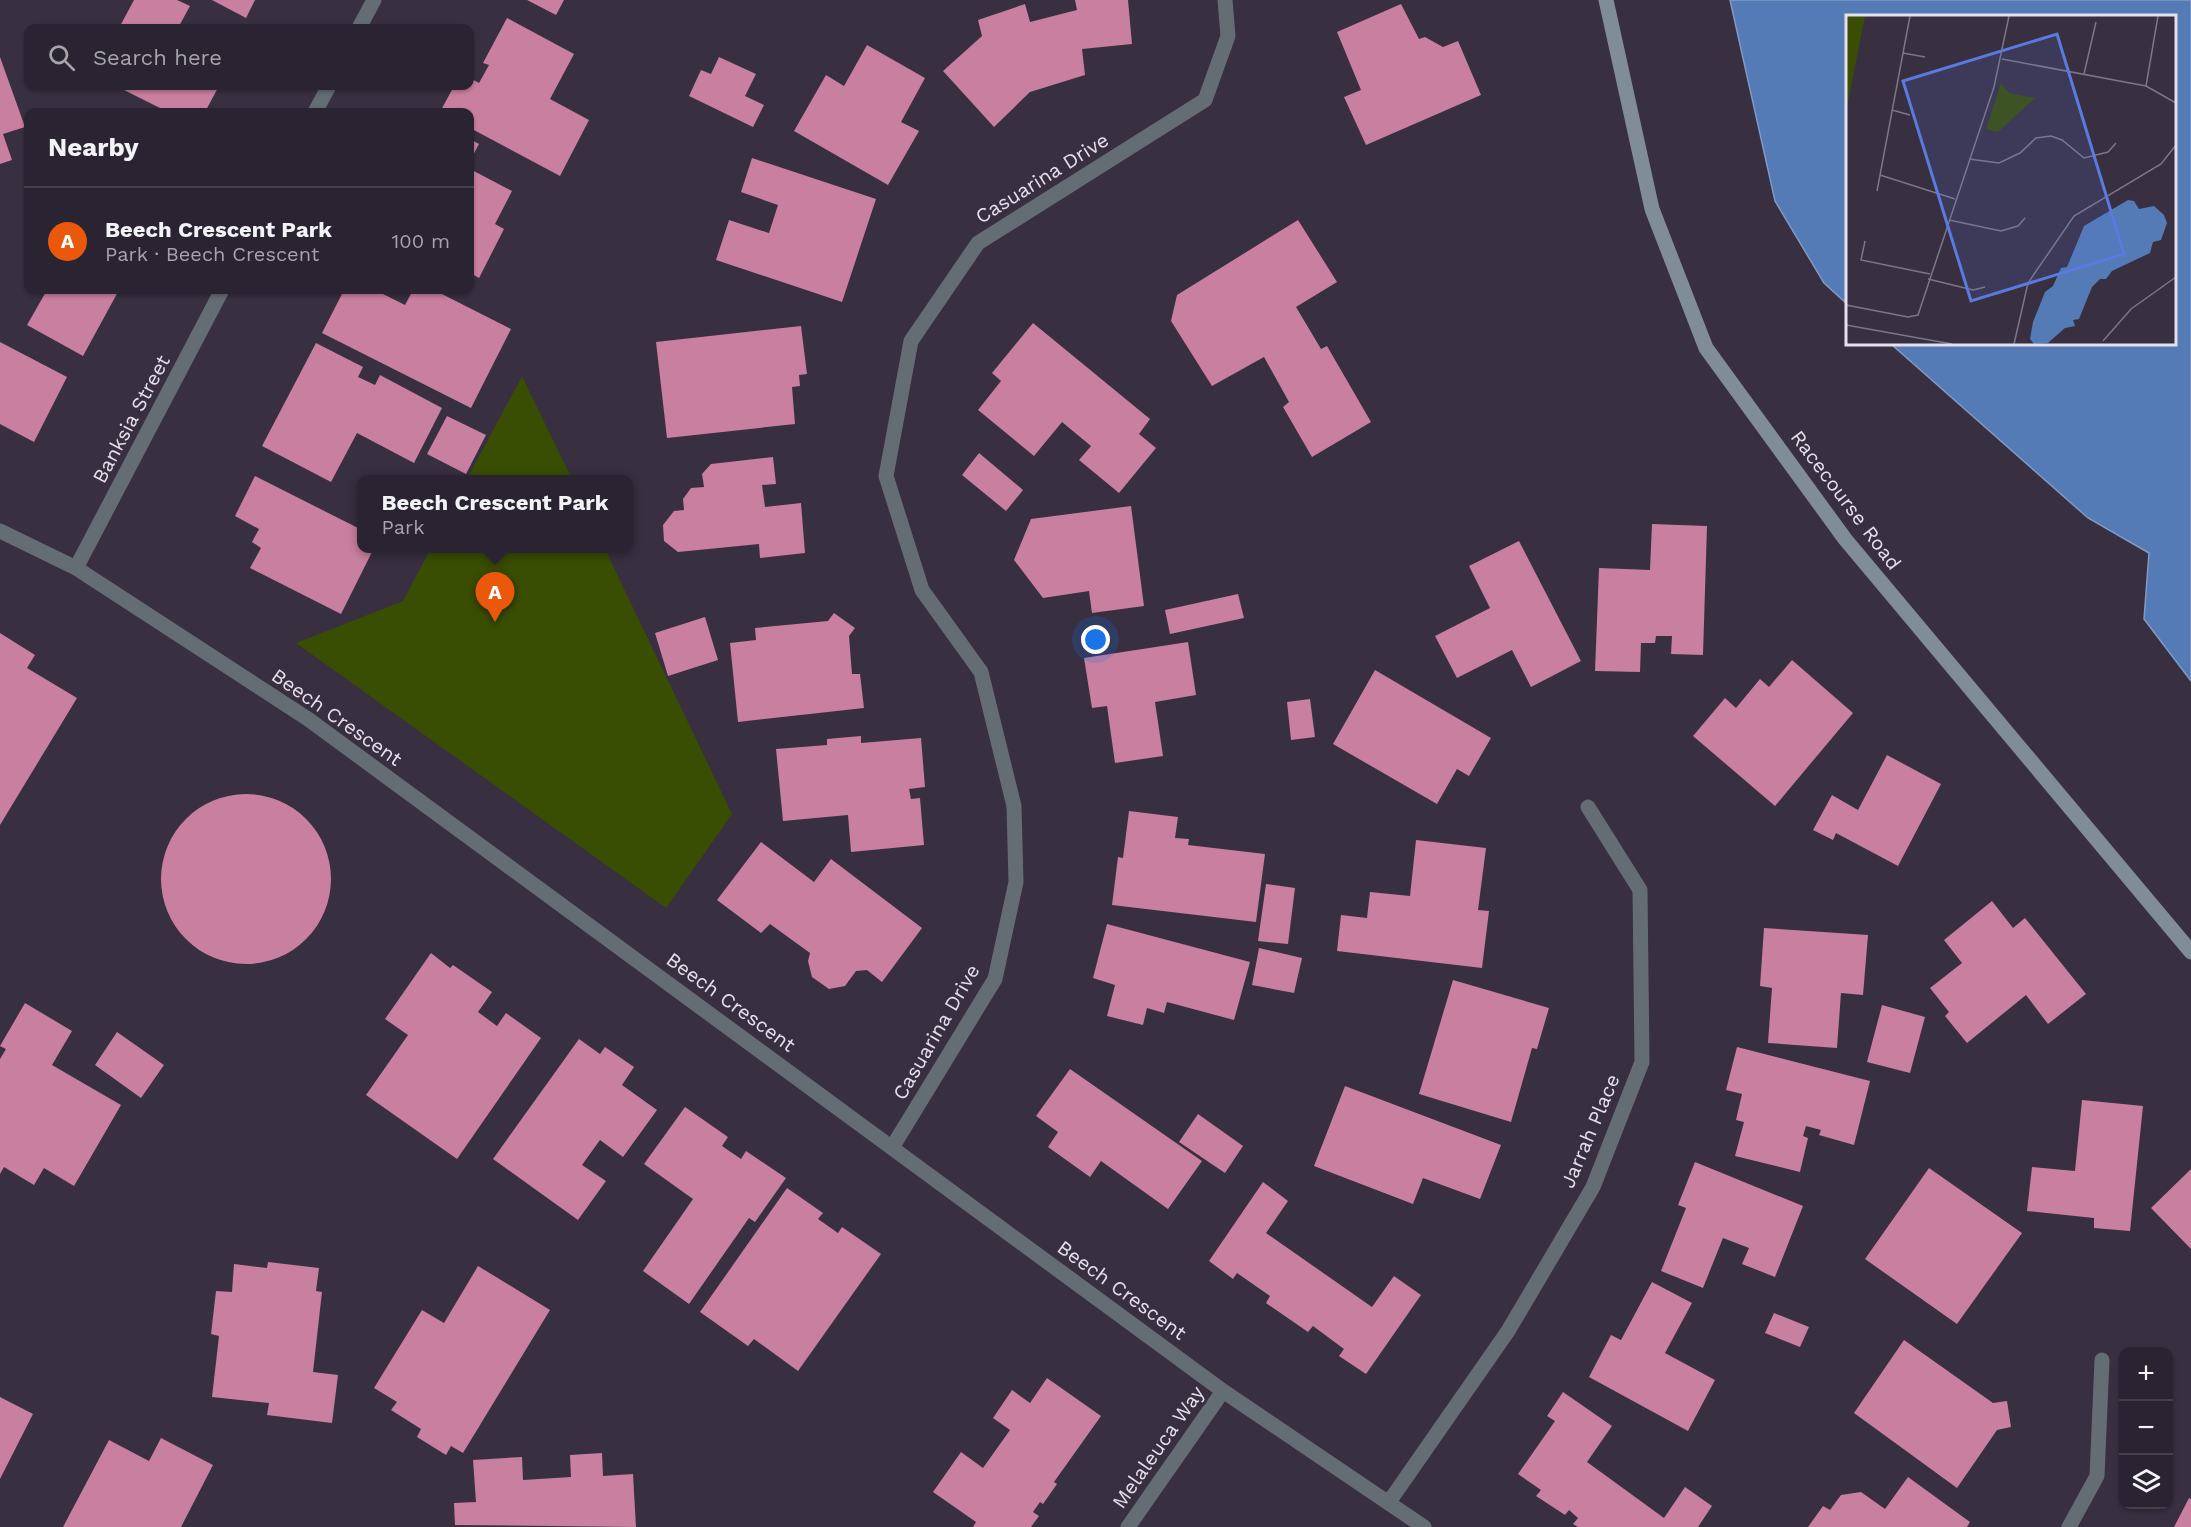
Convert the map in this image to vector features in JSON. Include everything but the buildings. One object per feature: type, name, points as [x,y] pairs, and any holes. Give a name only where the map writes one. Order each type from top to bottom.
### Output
[{"type":"street","points":[[361,24],[374,0]]},
{"type":"street","name":"Casuarina Drive","points":[[892,1146],[995,979],[1016,882],[1014,806],[981,672],[922,590],[886,476],[911,341],[978,243],[1204,100],[1228,36],[1225,0]]},
{"type":"street","name":"Racecourse Road","points":[[1606,0],[1652,209],[1706,348],[1845,539],[2191,952]]},
{"type":"street","points":[[317,108],[327,90]]},
{"type":"street","name":"Banksia Street","points":[[76,568],[220,294]]},
{"type":"street","name":"Beech Crescent","points":[[0,531],[76,568],[308,719],[1223,1391],[1424,1527]]},
{"type":"street","name":"Jarrah Place","points":[[1389,1502],[1508,1331],[1593,1187],[1642,1062],[1640,890],[1588,807]]},
{"type":"street","points":[[2069,1527],[2097,1476],[2102,1360]]},
{"type":"street","name":"Melaleuca Way","points":[[1128,1527],[1223,1391]]},
{"type":"green space","points":[[522,376],[570,475],[469,475]]},
{"type":"green space","points":[[428,553],[607,553],[732,814],[666,908],[296,643],[403,601]]},
{"type":"water","points":[[1730,0],[2191,0],[2191,681],[2144,619],[2149,553],[2088,518],[1892,345],[2176,345],[2176,15],[1846,15],[1846,303],[1824,283],[1775,201]]},
{"type":"place","name":"Beech Crescent Park","points":[[495,622]]}]
